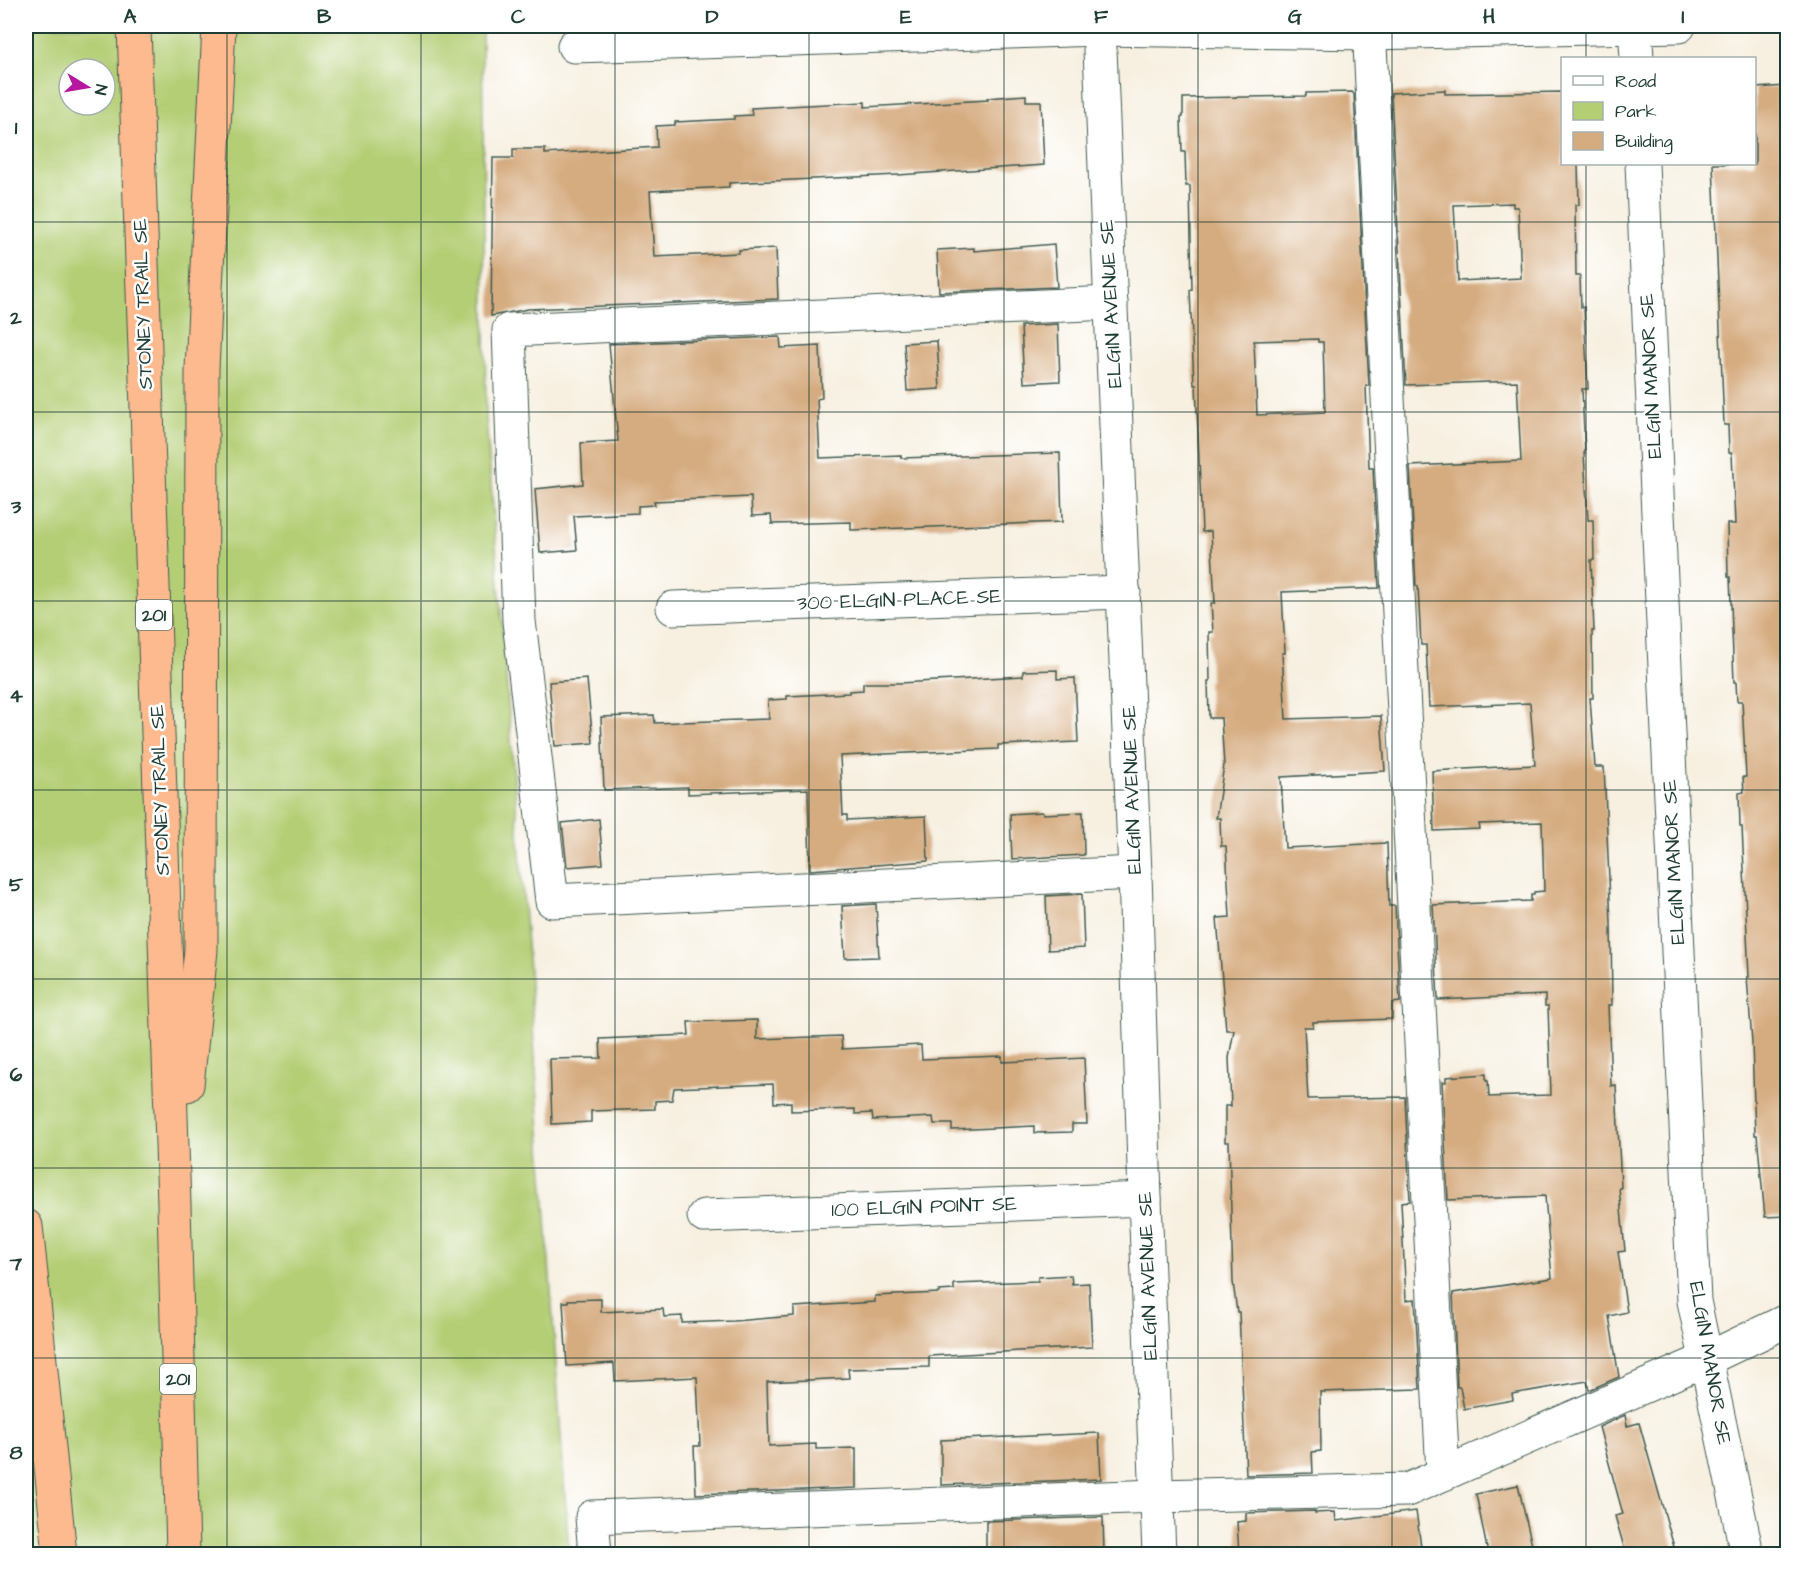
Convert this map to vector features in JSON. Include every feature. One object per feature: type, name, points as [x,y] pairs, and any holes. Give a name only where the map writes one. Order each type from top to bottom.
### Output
[{"type":"highway","name":"STONEY TRAIL SE","points":[[134,26],[174,1204],[183,1554]]},
{"type":"highway","points":[[174,1204],[201,950],[202,369],[219,26]]},
{"type":"highway","points":[[26,1226],[60,1554]]},
{"type":"street","points":[[574,46],[1099,27],[1370,29],[1636,37],[1679,26]]},
{"type":"street","name":"ELGIN AVENUE SE","points":[[1099,27],[1124,592],[1144,1199],[1159,1554]]},
{"type":"street","points":[[1370,29],[1443,1474]]},
{"type":"street","name":"ELGIN MANOR SE","points":[[1642,165],[1695,1300],[1747,1554]]},
{"type":"street","points":[[1111,303],[509,330],[519,621],[552,901],[1135,873]]},
{"type":"street","name":"300 ELGIN PLACE SE","points":[[674,608],[1124,592]]},
{"type":"street","name":"100 ELGIN POINT SE","points":[[704,1216],[1144,1199]]},
{"type":"street","points":[[595,1554],[592,1517],[1157,1496],[1407,1490],[1707,1359],[1788,1320]]},
{"type":"green space","points":[[26,26],[482,26],[486,419],[529,970],[569,1554],[26,1554]]},
{"type":"building","points":[[1788,86],[1788,1216],[1765,1217],[1757,1135],[1755,1135],[1747,977],[1749,977],[1739,793],[1744,792],[1743,777],[1746,777],[1742,701],[1737,701],[1736,682],[1734,682],[1730,577],[1728,577],[1727,524],[1735,524],[1732,453],[1729,453],[1728,425],[1724,425],[1713,165],[1756,165],[1756,88]]},
{"type":"building","points":[[1445,90],[1445,94],[1561,92],[1561,165],[1578,165],[1579,205],[1575,205],[1576,276],[1580,276],[1581,308],[1584,307],[1588,389],[1582,389],[1584,453],[1588,520],[1593,520],[1594,560],[1591,560],[1594,631],[1592,631],[1593,698],[1590,698],[1595,767],[1604,767],[1611,923],[1612,1005],[1608,1005],[1611,1086],[1616,1085],[1621,1188],[1619,1188],[1625,1251],[1618,1252],[1627,1312],[1609,1316],[1619,1377],[1589,1390],[1587,1381],[1512,1394],[1513,1400],[1464,1409],[1460,1387],[1457,1387],[1453,1293],[1552,1278],[1545,1196],[1448,1200],[1442,1082],[1446,1082],[1446,1077],[1486,1074],[1489,1097],[1551,1095],[1548,1006],[1545,1006],[1545,995],[1438,1000],[1433,905],[1531,901],[1531,895],[1534,895],[1534,892],[1544,891],[1542,822],[1479,824],[1480,829],[1434,831],[1432,771],[1535,765],[1530,703],[1429,707],[1426,645],[1421,645],[1418,586],[1416,586],[1410,466],[1521,461],[1517,381],[1406,385],[1391,93]],"holes":[[[1513,203],[1513,207],[1518,207],[1521,278],[1458,281],[1454,205]]]},
{"type":"building","points":[[1352,92],[1354,94],[1369,386],[1366,386],[1369,468],[1373,468],[1379,588],[1282,592],[1285,653],[1282,653],[1286,719],[1381,716],[1385,771],[1281,777],[1285,848],[1387,843],[1389,906],[1395,906],[1400,1002],[1392,1003],[1392,1019],[1313,1022],[1313,1027],[1304,1027],[1308,1099],[1405,1097],[1410,1201],[1401,1202],[1406,1300],[1415,1299],[1420,1389],[1320,1392],[1321,1451],[1312,1452],[1313,1473],[1246,1475],[1239,1312],[1237,1312],[1233,1282],[1229,1142],[1225,1142],[1225,1106],[1231,1106],[1229,1058],[1234,1030],[1226,1030],[1217,918],[1230,917],[1226,846],[1221,846],[1220,818],[1216,818],[1224,765],[1221,718],[1209,718],[1209,632],[1213,632],[1211,603],[1215,603],[1211,531],[1202,532],[1190,290],[1192,290],[1190,186],[1186,186],[1181,117],[1183,117],[1183,98],[1306,96],[1306,93]],"holes":[[[1318,339],[1318,342],[1323,342],[1325,412],[1257,415],[1254,341]]]},
{"type":"building","points":[[1026,95],[1026,101],[1041,101],[1044,165],[729,183],[729,187],[650,191],[654,257],[739,253],[739,250],[776,248],[778,299],[528,309],[491,316],[493,158],[513,158],[513,149],[545,149],[545,154],[657,147],[656,126],[675,125],[675,122],[734,119],[734,116],[752,115],[751,108],[865,102],[865,107],[988,100],[987,98]]},
{"type":"building","points":[[1054,244],[1057,287],[939,292],[937,250],[974,248],[974,251]]},
{"type":"building","points":[[1058,324],[1060,381],[1024,383],[1021,326]]},
{"type":"building","points":[[780,337],[781,348],[820,346],[822,398],[817,399],[820,458],[1060,453],[1062,522],[851,530],[851,522],[772,524],[771,515],[752,516],[751,497],[654,501],[655,505],[638,506],[638,513],[574,516],[577,550],[540,553],[535,489],[583,484],[581,443],[618,441],[609,344]]},
{"type":"building","points":[[937,341],[940,389],[907,391],[904,343]]},
{"type":"building","points":[[1057,670],[1057,679],[1075,678],[1078,742],[998,745],[998,749],[840,756],[843,815],[847,815],[847,820],[926,816],[928,861],[810,870],[808,789],[688,794],[688,787],[604,790],[601,717],[654,715],[655,723],[769,719],[768,700],[787,699],[787,696],[849,693],[849,691],[863,690],[863,683],[1023,676],[1023,671]]},
{"type":"building","points":[[587,679],[593,743],[555,746],[549,682]]},
{"type":"building","points":[[1042,812],[1043,814],[1083,812],[1084,855],[1012,859],[1010,814]]},
{"type":"building","points":[[599,819],[603,864],[567,867],[562,823]]},
{"type":"building","points":[[1082,894],[1084,948],[1048,950],[1046,896]]},
{"type":"building","points":[[876,904],[879,957],[845,958],[842,906]]},
{"type":"building","points":[[757,1020],[757,1039],[841,1036],[842,1049],[921,1045],[922,1059],[1002,1056],[1002,1062],[1084,1058],[1087,1124],[1072,1124],[1072,1132],[1034,1133],[1034,1126],[952,1130],[952,1124],[934,1124],[933,1117],[873,1120],[872,1113],[855,1114],[855,1109],[791,1111],[791,1102],[774,1103],[773,1084],[674,1088],[672,1100],[655,1101],[655,1109],[591,1111],[591,1122],[552,1124],[550,1059],[601,1058],[600,1039],[689,1035],[688,1022]]},
{"type":"building","points":[[1071,1275],[1072,1284],[1089,1283],[1092,1347],[929,1356],[929,1367],[848,1369],[849,1378],[767,1382],[769,1446],[816,1444],[816,1449],[856,1448],[856,1488],[696,1494],[694,1446],[700,1446],[697,1377],[615,1381],[614,1363],[567,1366],[563,1302],[568,1302],[568,1300],[601,1299],[601,1312],[663,1309],[664,1317],[682,1316],[682,1323],[734,1321],[794,1316],[794,1307],[875,1302],[875,1296],[939,1293],[939,1291],[954,1290],[954,1284],[1038,1281],[1038,1277]]},
{"type":"building","points":[[1625,1415],[1627,1426],[1639,1423],[1676,1554],[1626,1554],[1615,1516],[1623,1514],[1599,1427]]},
{"type":"building","points":[[1099,1433],[1101,1479],[941,1485],[941,1440]]},
{"type":"building","points":[[1518,1485],[1534,1554],[1488,1554],[1476,1494]]},
{"type":"building","points":[[1315,1511],[1315,1513],[1335,1512],[1336,1521],[1416,1511],[1422,1554],[1239,1554],[1237,1522],[1246,1521],[1246,1513]]},
{"type":"building","points":[[1103,1517],[1104,1554],[986,1554],[986,1521]]}]
